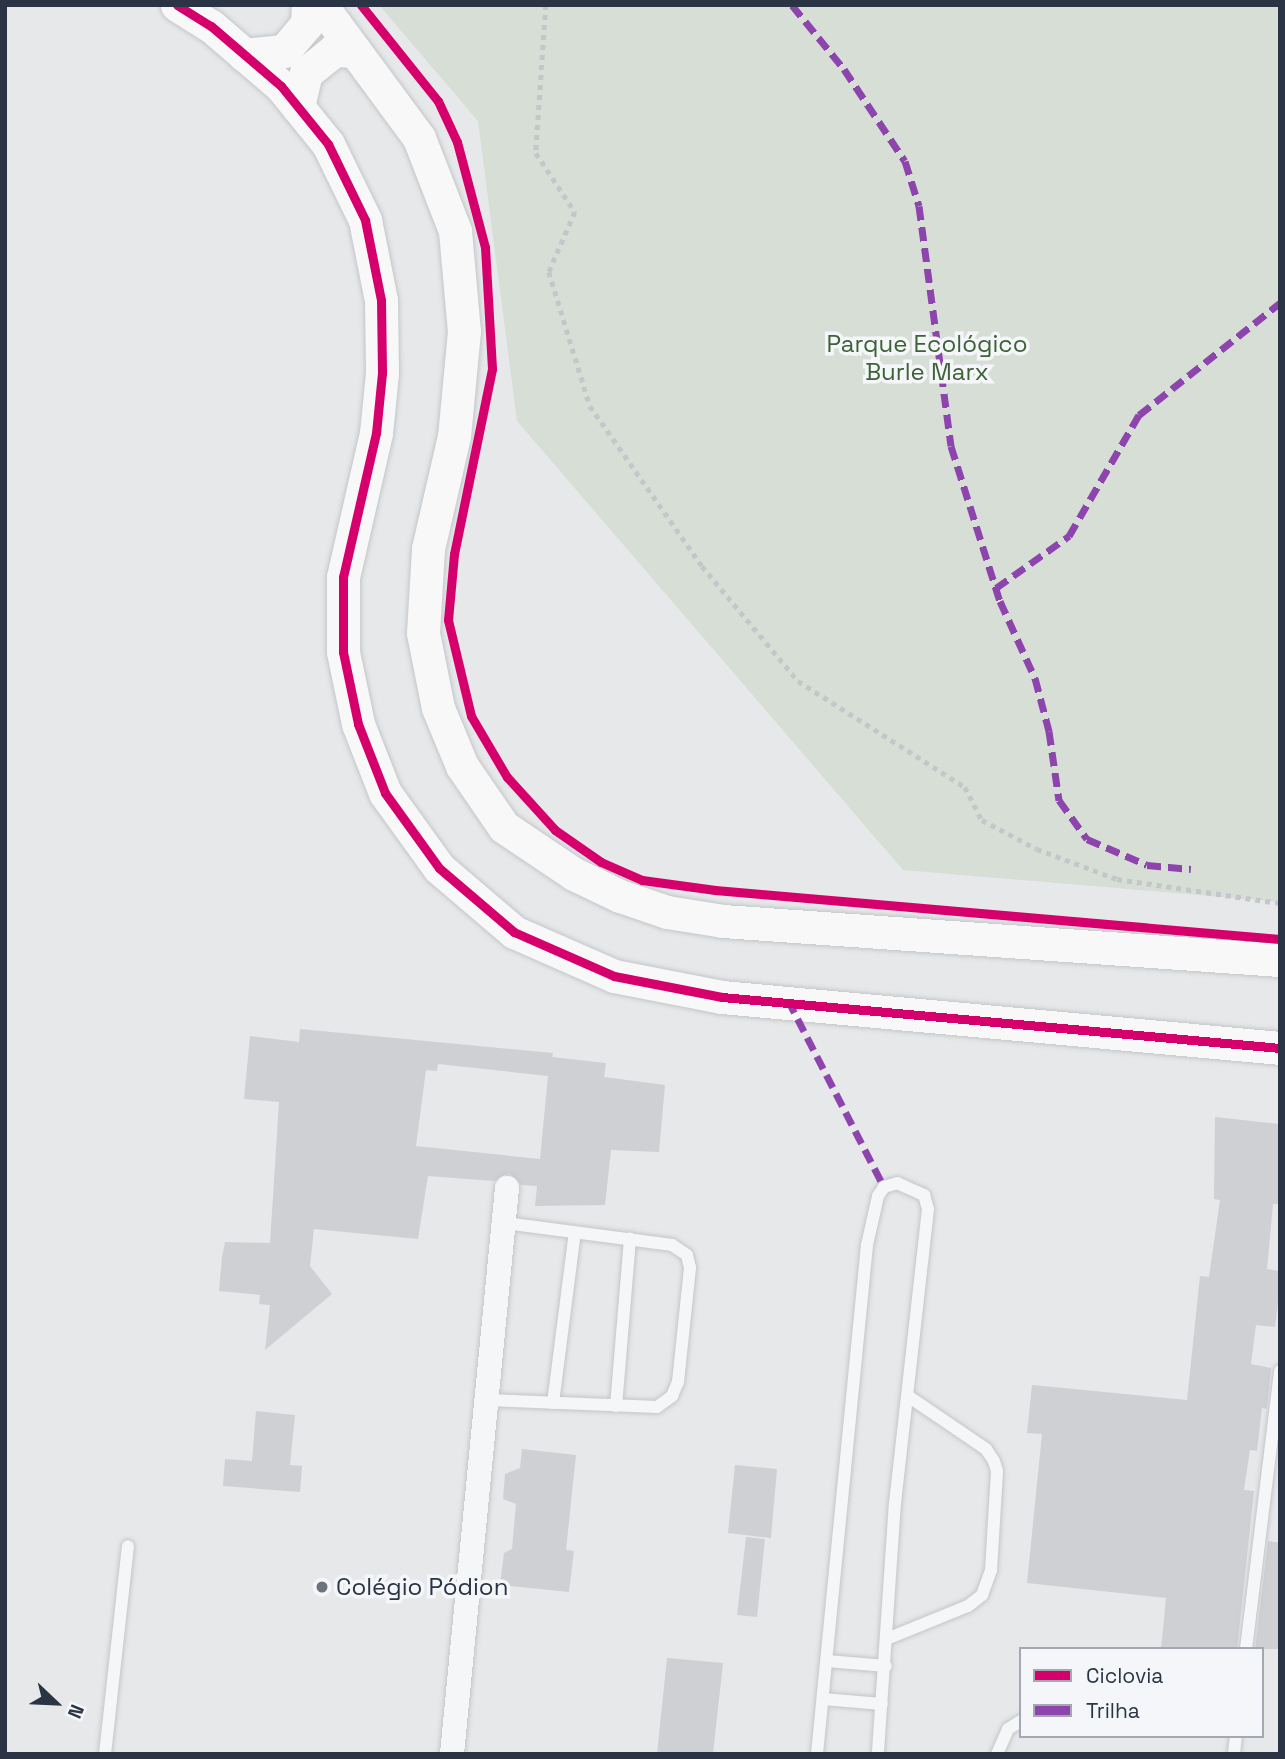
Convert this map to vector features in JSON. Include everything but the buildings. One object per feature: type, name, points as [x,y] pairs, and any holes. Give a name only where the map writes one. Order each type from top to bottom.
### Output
[{"type":"street","points":[[177,5],[244,55],[298,107],[328,144],[365,220],[381,300],[376,433],[344,577],[343,652],[358,724],[385,793],[439,868],[514,932],[614,976],[722,997],[1280,1048]]},
{"type":"street","points":[[244,55],[284,51],[307,24],[308,5]]},
{"type":"street","points":[[321,5],[419,138],[455,231],[464,331],[454,436],[428,549],[423,633],[438,708],[462,766],[504,827],[575,874],[620,896],[667,912],[723,921],[1280,960]]},
{"type":"street","points":[[298,107],[306,73],[334,50],[355,51]]},
{"type":"street","points":[[452,1754],[488,1400],[490,1341],[507,1188]]},
{"type":"lane","points":[[817,1754],[867,1245],[878,1196],[884,1187],[897,1183],[924,1195],[928,1209],[895,1502],[889,1638],[878,1754]]},
{"type":"lane","points":[[488,1400],[657,1407],[672,1396],[678,1381],[690,1268],[687,1255],[672,1245],[505,1223]]},
{"type":"lane","points":[[553,1403],[575,1232]]},
{"type":"lane","points":[[616,1406],[630,1239]]},
{"type":"lane","points":[[1246,1647],[1280,1371]]},
{"type":"lane","points":[[889,1638],[968,1606],[982,1595],[991,1570],[998,1471],[986,1449],[908,1396]]},
{"type":"lane","points":[[105,1754],[128,1546]]},
{"type":"lane","points":[[827,1661],[886,1666]]},
{"type":"lane","points":[[823,1699],[883,1704]]},
{"type":"lane","points":[[997,1754],[1008,1730],[1019,1722]]},
{"type":"path","points":[[546,5],[536,153],[575,212],[549,272],[590,406],[702,566],[798,681],[965,787],[982,820],[1037,849],[1117,879],[1280,903]]},
{"type":"green space","name":"Parque Ecológico Burle Marx","points":[[379,5],[1280,5],[1280,902],[903,870],[517,421],[478,121]]},
{"type":"marked path","points":[[792,5],[844,69],[905,161],[919,206],[951,446],[1000,601],[1035,678],[1049,731],[1059,800],[1087,839],[1147,865],[1191,869]]},
{"type":"marked path","points":[[996,588],[1069,536],[1139,415],[1280,303]]},
{"type":"marked path","points":[[788,1000],[884,1187]]},
{"type":"cycle path","points":[[177,5],[211,26],[281,86],[328,144],[365,220],[381,300],[382,373],[376,433],[343,577],[343,652],[358,724],[385,793],[439,868],[514,932],[614,976],[722,997],[1280,1048]]},
{"type":"cycle path","points":[[361,5],[438,101],[457,142],[485,247],[492,369],[454,554],[448,620],[471,716],[507,777],[555,830],[601,862],[642,880],[715,890],[1280,939]]},
{"type":"place","name":"Colégio Pódion","points":[[322,1587]]}]
